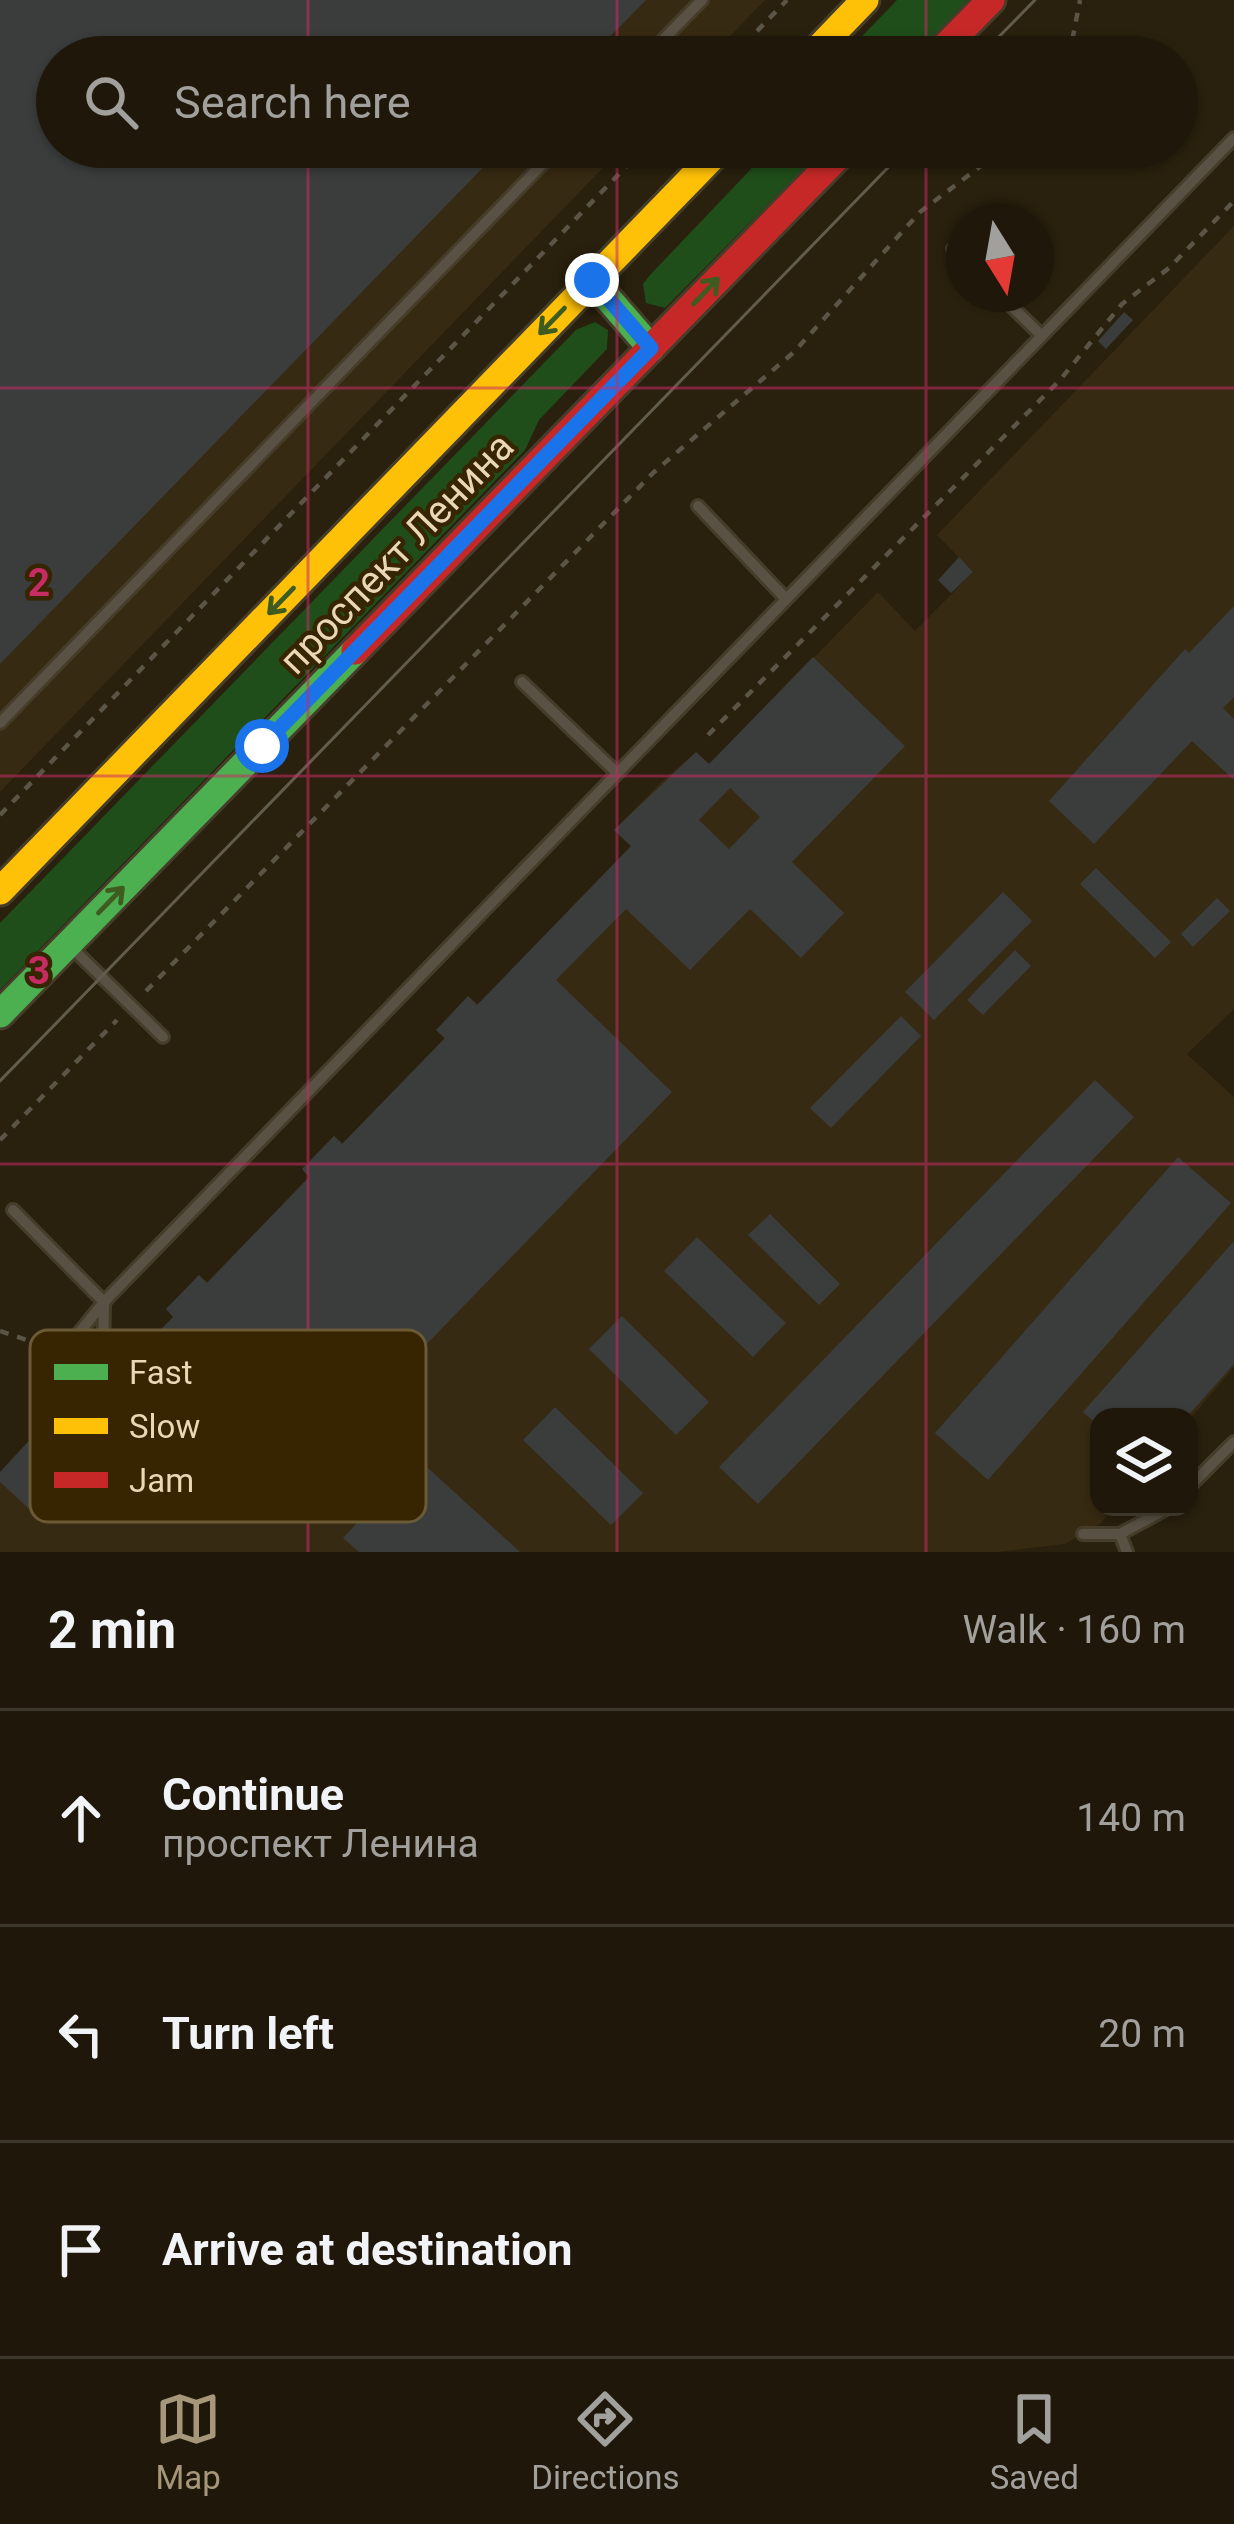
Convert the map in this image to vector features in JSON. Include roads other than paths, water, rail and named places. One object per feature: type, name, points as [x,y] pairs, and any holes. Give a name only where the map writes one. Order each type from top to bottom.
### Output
[{"type":"main road","points":[[830,36],[865,0]]},
{"type":"main road","points":[[956,36],[991,0]]},
{"type":"main road","name":"проспект Ленина","points":[[0,891],[701,168]]},
{"type":"main road","name":"проспект Ленина","points":[[0,1014],[827,168]]},
{"type":"main road","points":[[592,280],[651,348]]},
{"type":"lane","points":[[667,36],[702,0]]},
{"type":"lane","points":[[78,1330],[1234,138]]},
{"type":"lane","points":[[0,723],[539,168]]},
{"type":"lane","points":[[1018,312],[1042,335]]},
{"type":"lane","points":[[698,506],[786,599]]},
{"type":"lane","points":[[521,682],[617,773]]},
{"type":"lane","points":[[68,944],[163,1036]]},
{"type":"lane","points":[[13,1210],[104,1302],[104,1330]]},
{"type":"lane","points":[[1198,1478],[1234,1442]]},
{"type":"lane","points":[[1083,1534],[1120,1534],[1153,1516]]},
{"type":"lane","points":[[1120,1534],[1127,1552]]},
{"type":"tram line","points":[[1000,36],[1035,0]]},
{"type":"tram line","points":[[0,1081],[888,168]]}]
